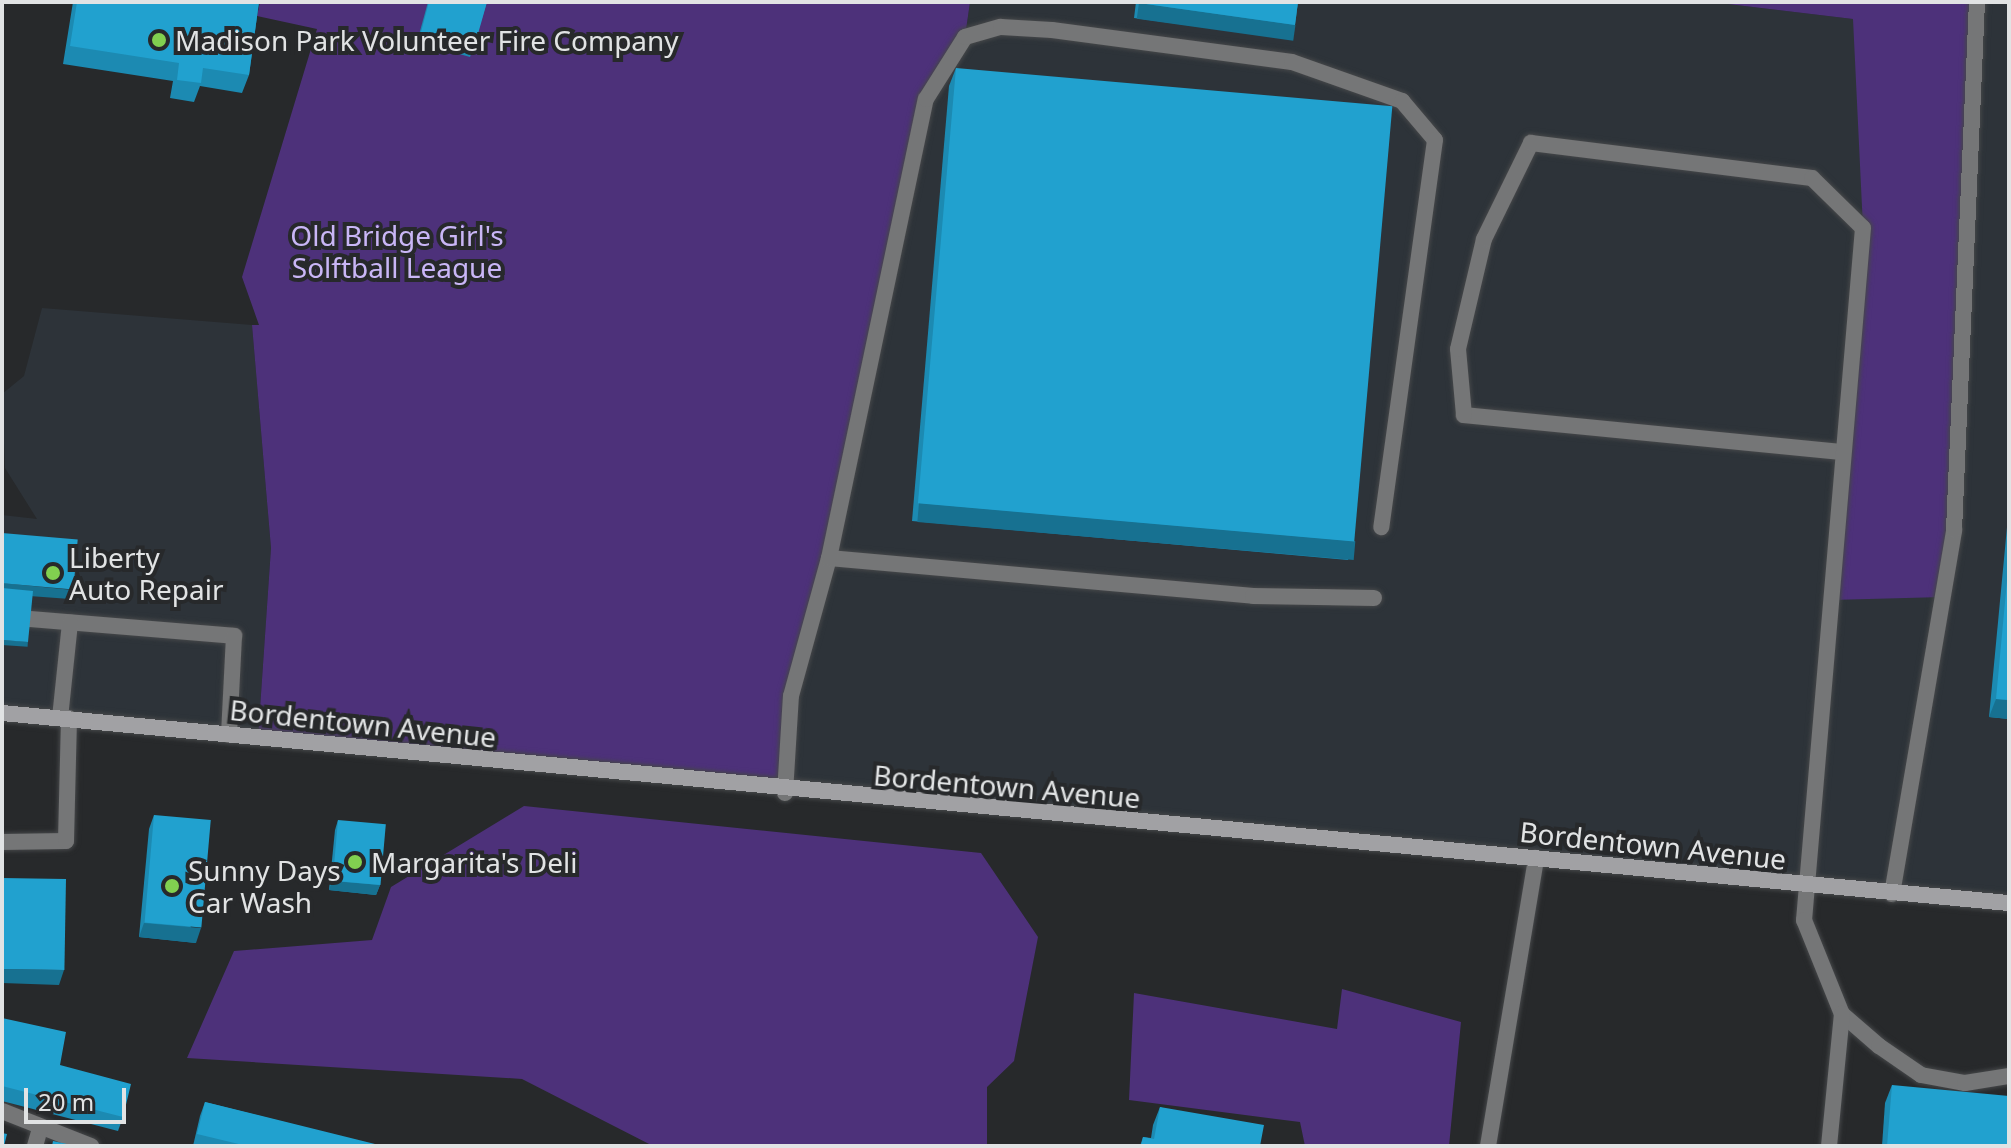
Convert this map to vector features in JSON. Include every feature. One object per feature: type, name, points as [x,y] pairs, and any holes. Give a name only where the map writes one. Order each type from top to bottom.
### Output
[{"type":"street","name":"Bordentown Avenue","points":[[2,713],[785,793],[1536,858],[1810,888],[2009,903]]},
{"type":"lane","points":[[1892,894],[1954,530],[1977,2]]},
{"type":"lane","points":[[785,793],[791,696],[829,558],[926,99],[965,37],[1001,27],[1292,62],[1402,101],[1435,140],[1381,527]]},
{"type":"lane","points":[[1829,1146],[1842,1014],[1804,920],[1810,888],[1841,452],[1863,228],[1812,178],[1531,143],[1484,239],[1458,349],[1464,415],[1841,452]]},
{"type":"lane","points":[[829,558],[1253,596],[1374,598]]},
{"type":"lane","points":[[29,619],[234,636],[229,735]]},
{"type":"lane","points":[[2,842],[66,841],[64,718],[70,623]]},
{"type":"lane","points":[[1488,1146],[1536,858]]},
{"type":"lane","points":[[1842,1014],[1921,1075],[1965,1083],[2009,1076]]},
{"type":"lane","points":[[2,1111],[40,1129],[91,1146]]},
{"type":"lane","points":[[35,1146],[40,1129]]},
{"type":"shaded area","points":[[970,2],[1711,2],[1853,19],[1863,2],[2009,2],[2009,903],[785,793],[791,696],[926,99],[965,37]]},
{"type":"shaded area","points":[[42,308],[252,325],[271,548],[258,738],[2,713],[2,515],[37,519],[5,468],[2,394],[24,376]]},
{"type":"green space","name":"Old Bridge Girl's Solftball League","points":[[260,2],[970,2],[965,37],[941,66],[791,696],[785,793],[258,738],[271,548],[252,325],[259,325],[242,277],[317,29],[257,16]]},
{"type":"green space","points":[[1711,2],[1977,2],[1943,597],[1831,600],[1863,228],[1853,19]]},
{"type":"green space","points":[[524,806],[981,853],[1038,937],[1014,1061],[987,1087],[987,1146],[653,1146],[522,1079],[187,1058],[234,951],[372,940],[391,887]]},
{"type":"green space","points":[[1342,989],[1461,1022],[1449,1146],[1305,1146],[1300,1122],[1129,1100],[1134,993],[1337,1029]]},
{"type":"building","name":"Madison Park Volunteer Fire Company","points":[[77,2],[259,2],[249,75],[203,68],[201,83],[177,80],[179,63],[70,46]]},
{"type":"building","points":[[429,2],[487,2],[474,48],[421,32]]},
{"type":"building","points":[[1139,2],[1298,2],[1295,25]]},
{"type":"building","points":[[956,68],[1392,106],[1354,542],[918,503]]},
{"type":"building","points":[[2,533],[78,540],[73,589],[2,583]]},
{"type":"building","points":[[2009,559],[2009,700],[1996,699]]},
{"type":"building","points":[[2,588],[33,591],[28,642],[2,640]]},
{"type":"building","name":"Sunny Days Car Wash","points":[[154,815],[211,820],[201,928],[145,923]]},
{"type":"building","name":"Margarita's Deli","points":[[338,820],[386,824],[381,885],[333,881]]},
{"type":"building","points":[[2,878],[66,879],[64,970],[2,969]]},
{"type":"building","points":[[2,1018],[66,1032],[60,1065],[131,1084],[123,1117],[2,1086]]},
{"type":"building","points":[[1892,1085],[2009,1096],[2009,1146],[1887,1146]]},
{"type":"building","points":[[205,1102],[379,1146],[247,1146],[197,1134]]},
{"type":"building","points":[[1160,1107],[1264,1125],[1260,1146],[1141,1146],[1143,1137],[1154,1139]]},
{"type":"building","points":[[2,1133],[7,1134],[4,1146],[2,1146]]},
{"type":"building","points":[[53,1141],[76,1146],[52,1146]]},
{"type":"place","name":"Madison Park Volunteer Fire Company","points":[[159,40]]},
{"type":"place","name":"Liberty Auto Repair","points":[[53,573]]},
{"type":"place","name":"Margarita's Deli","points":[[355,862]]},
{"type":"place","name":"Sunny Days Car Wash","points":[[172,886]]}]
